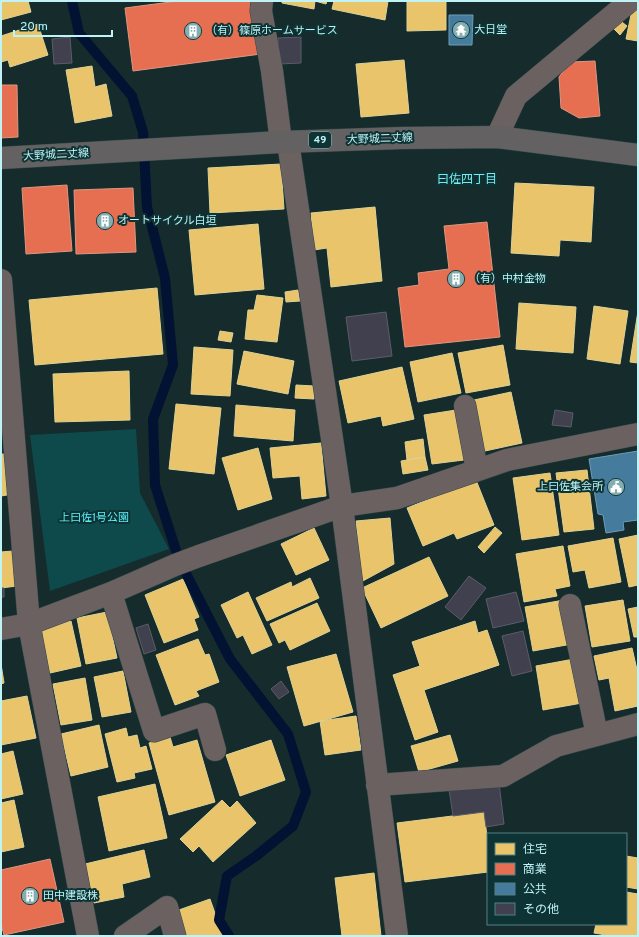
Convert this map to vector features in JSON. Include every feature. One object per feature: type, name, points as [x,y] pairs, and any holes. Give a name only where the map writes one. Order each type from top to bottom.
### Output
[{"type":"main road","name":"大野城二丈線","points":[[1,158],[284,142],[402,138],[497,137],[638,154]]},
{"type":"street","points":[[262,1],[261,11],[284,142],[342,506],[397,936]]},
{"type":"street","points":[[497,137],[516,96],[630,1]]},
{"type":"street","points":[[1,280],[29,624],[88,936]]},
{"type":"street","points":[[465,406],[477,470]]},
{"type":"street","points":[[1,629],[29,624],[110,593],[175,565],[342,506],[397,498],[507,460],[638,434]]},
{"type":"street","points":[[110,593],[154,731],[205,714],[215,750]]},
{"type":"street","points":[[570,605],[597,735]]},
{"type":"street","points":[[378,785],[503,776],[556,746],[638,724]]},
{"type":"street","points":[[125,936],[167,907],[175,936]]},
{"type":"green space","name":"上曰佐1号公園","points":[[136,429],[140,493],[169,549],[50,591],[30,435]]},
{"type":"building: 住宅","points":[[1,1],[28,1],[31,12],[1,20]]},
{"type":"building: 住宅","points":[[282,1],[315,1],[314,9],[282,3]]},
{"type":"building: 住宅","points":[[315,1],[327,1],[326,4]]},
{"type":"building: 住宅","points":[[334,1],[388,1],[385,20],[332,9]]},
{"type":"building: 住宅","points":[[407,1],[446,1],[446,30],[407,31]]},
{"type":"building: 住宅","points":[[633,5],[638,6],[638,41],[626,39]]},
{"type":"building: 住宅","points":[[618,19],[627,26],[620,35],[612,27]]},
{"type":"building: 住宅","points":[[38,24],[48,55],[10,67],[8,60],[1,62],[1,36]]},
{"type":"building: 住宅","points":[[404,60],[409,113],[361,117],[356,64]]},
{"type":"building: 住宅","points":[[92,66],[95,87],[106,84],[112,116],[75,123],[66,70]]},
{"type":"building: 住宅","points":[[281,164],[284,209],[210,213],[208,168]]},
{"type":"building: 住宅","points":[[515,183],[594,187],[591,242],[560,240],[559,256],[511,253]]},
{"type":"building: 住宅","points":[[375,207],[382,281],[331,287],[327,248],[314,250],[311,213]]},
{"type":"building: 住宅","points":[[258,224],[264,289],[195,295],[189,230]]},
{"type":"building: 住宅","points":[[157,288],[163,354],[35,365],[29,300]]},
{"type":"building: 住宅","points":[[298,290],[300,301],[286,302],[285,292]]},
{"type":"building: 住宅","points":[[257,295],[283,298],[277,342],[245,339],[248,310],[254,310]]},
{"type":"building: 住宅","points":[[519,303],[576,307],[573,353],[516,349]]},
{"type":"building: 住宅","points":[[594,306],[628,311],[620,364],[587,359]]},
{"type":"building: 住宅","points":[[638,311],[638,363],[630,362]]},
{"type":"building: 住宅","points":[[220,331],[233,333],[231,342],[218,340]]},
{"type":"building: 住宅","points":[[503,345],[510,385],[466,393],[458,353]]},
{"type":"building: 住宅","points":[[194,347],[233,350],[230,396],[191,394]]},
{"type":"building: 住宅","points":[[244,351],[294,361],[288,394],[237,384]]},
{"type":"building: 住宅","points":[[452,353],[461,393],[418,402],[410,362]]},
{"type":"building: 住宅","points":[[402,367],[414,419],[383,426],[381,416],[348,423],[339,381]]},
{"type":"building: 住宅","points":[[129,371],[130,420],[55,422],[53,374]]},
{"type":"building: 住宅","points":[[296,385],[315,386],[314,399],[295,398]]},
{"type":"building: 住宅","points":[[511,392],[522,443],[485,451],[474,400]]},
{"type":"building: 住宅","points":[[176,404],[221,408],[214,474],[169,469]]},
{"type":"building: 住宅","points":[[236,405],[295,410],[293,441],[234,436]]},
{"type":"building: 住宅","points":[[456,410],[464,460],[432,464],[424,415]]},
{"type":"building: 住宅","points":[[423,439],[425,457],[407,460],[405,442]]},
{"type":"building: 住宅","points":[[321,443],[326,496],[302,499],[300,476],[273,478],[270,448]]},
{"type":"building: 住宅","points":[[258,448],[272,499],[238,510],[222,458]]},
{"type":"building: 住宅","points":[[1,454],[4,454],[7,495],[1,496]]},
{"type":"building: 住宅","points":[[425,457],[428,470],[403,474],[401,461]]},
{"type":"building: 住宅","points":[[587,470],[594,529],[564,532],[556,473]]},
{"type":"building: 住宅","points":[[550,473],[559,535],[522,540],[513,478]]},
{"type":"building: 住宅","points":[[476,480],[494,525],[457,539],[454,533],[423,546],[407,508]]},
{"type":"building: 住宅","points":[[390,518],[394,564],[361,582],[356,521]]},
{"type":"building: 住宅","points":[[495,527],[502,533],[484,553],[478,547]]},
{"type":"building: 住宅","points":[[314,528],[329,560],[296,575],[281,544]]},
{"type":"building: 住宅","points":[[638,535],[638,585],[629,587],[619,539]]},
{"type":"building: 住宅","points":[[613,538],[621,582],[589,588],[585,570],[573,572],[568,546]]},
{"type":"building: 住宅","points":[[563,546],[570,586],[555,589],[557,596],[524,602],[516,554]]},
{"type":"building: 住宅","points":[[13,551],[17,586],[1,588],[1,552]]},
{"type":"building: 住宅","points":[[429,557],[448,596],[381,628],[362,588]]},
{"type":"building: 住宅","points":[[310,578],[319,598],[267,621],[256,598],[291,582],[292,587]]},
{"type":"building: 住宅","points":[[183,579],[199,617],[194,619],[198,630],[164,643],[145,595]]},
{"type":"building: 住宅","points":[[248,592],[272,645],[252,654],[243,635],[237,638],[221,605]]},
{"type":"building: 住宅","points":[[564,600],[572,644],[533,651],[525,607]]},
{"type":"building: 住宅","points":[[623,600],[630,641],[592,647],[585,606]]},
{"type":"building: 住宅","points":[[317,603],[330,631],[290,650],[285,640],[279,643],[270,624]]},
{"type":"building: 住宅","points":[[638,607],[638,637],[634,637],[628,609]]},
{"type":"building: 住宅","points":[[107,612],[117,658],[86,664],[77,618]]},
{"type":"building: 住宅","points":[[71,621],[81,666],[50,673],[40,628]]},
{"type":"building: 住宅","points":[[475,621],[478,633],[487,630],[499,665],[424,690],[438,732],[415,740],[393,675],[420,666],[412,642]]},
{"type":"building: 住宅","points":[[198,639],[205,655],[209,654],[219,682],[196,691],[199,696],[175,705],[156,655]]},
{"type":"building: 住宅","points":[[632,648],[638,674],[638,706],[615,711],[609,678],[599,680],[594,656]]},
{"type":"building: 住宅","points":[[336,654],[353,712],[304,726],[287,667]]},
{"type":"building: 住宅","points":[[574,659],[582,703],[543,710],[536,666]]},
{"type":"building: 住宅","points":[[1,664],[4,683],[1,684]]},
{"type":"building: 住宅","points":[[123,671],[131,712],[102,717],[94,677]]},
{"type":"building: 住宅","points":[[85,678],[92,720],[61,725],[53,684]]},
{"type":"building: 住宅","points":[[27,696],[36,738],[1,745],[1,701]]},
{"type":"building: 住宅","points":[[356,716],[361,750],[325,755],[320,721]]},
{"type":"building: 住宅","points":[[99,725],[108,767],[71,776],[61,734]]},
{"type":"building: 住宅","points":[[126,728],[128,737],[137,735],[140,748],[146,746],[152,769],[134,773],[135,778],[117,782],[105,734]]},
{"type":"building: 住宅","points":[[450,735],[458,761],[419,772],[411,746]]},
{"type":"building: 住宅","points":[[170,737],[173,747],[197,740],[215,802],[169,815],[149,743]]},
{"type":"building: 住宅","points":[[271,740],[285,780],[240,796],[226,755]]},
{"type":"building: 住宅","points":[[13,751],[23,794],[1,799],[1,754]]},
{"type":"building: 住宅","points":[[155,784],[167,838],[109,851],[98,797]]},
{"type":"building: 住宅","points":[[14,800],[24,847],[1,852],[1,803]]},
{"type":"building: 住宅","points":[[222,800],[230,808],[237,801],[256,823],[213,862],[199,846],[193,852],[180,839]]},
{"type":"building: 住宅","points":[[484,812],[487,837],[487,872],[405,882],[397,823]]},
{"type":"building: 住宅","points":[[144,850],[150,877],[122,884],[124,897],[94,903],[85,864]]},
{"type":"building: 住宅","points":[[627,856],[638,858],[638,889],[627,887]]},
{"type":"building: 住宅","points":[[374,873],[381,936],[342,936],[335,878]]},
{"type":"building: 住宅","points":[[627,892],[638,894],[638,936],[612,936],[594,933],[596,925],[627,925]]},
{"type":"building: 住宅","points":[[210,899],[223,936],[185,936],[176,911]]},
{"type":"building: 商業","name":"（有）篠原ホームサービス","points":[[178,1],[254,1],[261,54],[133,71],[125,8]]},
{"type":"building: 商業","points":[[595,61],[600,116],[579,118],[561,108],[559,77],[570,62]]},
{"type":"building: 商業","points":[[1,85],[17,85],[18,137],[1,138]]},
{"type":"building: 商業","points":[[67,185],[72,251],[26,254],[22,188]]},
{"type":"building: 商業","name":"オートサイクル白垣","points":[[133,188],[136,252],[76,254],[74,190]]},
{"type":"building: 商業","name":"（有）中村金物","points":[[487,222],[500,337],[405,347],[398,288],[419,285],[418,273],[449,269],[444,226]]},
{"type":"building: 商業","name":"田中建設株","points":[[50,859],[64,922],[4,935],[1,924],[1,870]]},
{"type":"building: 公共","name":"大日堂","points":[[449,15],[473,15],[472,45],[449,45]]},
{"type":"building: 公共","name":"上曰佐集会所","points":[[638,451],[638,520],[623,522],[624,530],[606,533],[603,515],[598,514],[589,459]]},
{"type":"building: その他","points":[[70,37],[72,63],[54,64],[52,39]]},
{"type":"building: その他","points":[[301,37],[301,63],[279,64],[278,38]]},
{"type":"building: その他","points":[[386,312],[392,356],[352,361],[346,317]]},
{"type":"building: その他","points":[[555,410],[573,413],[571,427],[552,425]]},
{"type":"building: その他","points":[[469,576],[486,588],[461,620],[445,607]]},
{"type":"building: その他","points":[[1,588],[4,588],[4,597],[1,597]]},
{"type":"building: その他","points":[[516,592],[524,621],[493,628],[486,599]]},
{"type":"building: その他","points":[[148,624],[156,650],[144,654],[136,628]]},
{"type":"building: その他","points":[[523,631],[532,671],[512,676],[502,636]]},
{"type":"building: その他","points":[[281,681],[289,692],[279,699],[271,689]]},
{"type":"building: その他","points":[[499,783],[504,824],[486,827],[484,812],[453,816],[449,789]]},
{"type":"waterway","points":[[72,1],[79,33],[132,96],[143,132],[147,207],[165,278],[173,365],[153,419],[155,485],[179,560],[230,659],[288,734],[306,792],[293,826],[256,856],[227,876],[219,920],[229,936]]},
{"type":"place","name":"大日堂","points":[[461,30]]},
{"type":"place","name":"（有）篠原ホームサービス","points":[[193,31]]},
{"type":"place","name":"オートサイクル白垣","points":[[105,221]]},
{"type":"place","name":"（有）中村金物","points":[[456,279]]},
{"type":"place","name":"上曰佐集会所","points":[[616,487]]},
{"type":"place","name":"田中建設株","points":[[30,896]]},
{"type":"district","name":"曰佐四丁目","points":[[467,180]]}]
